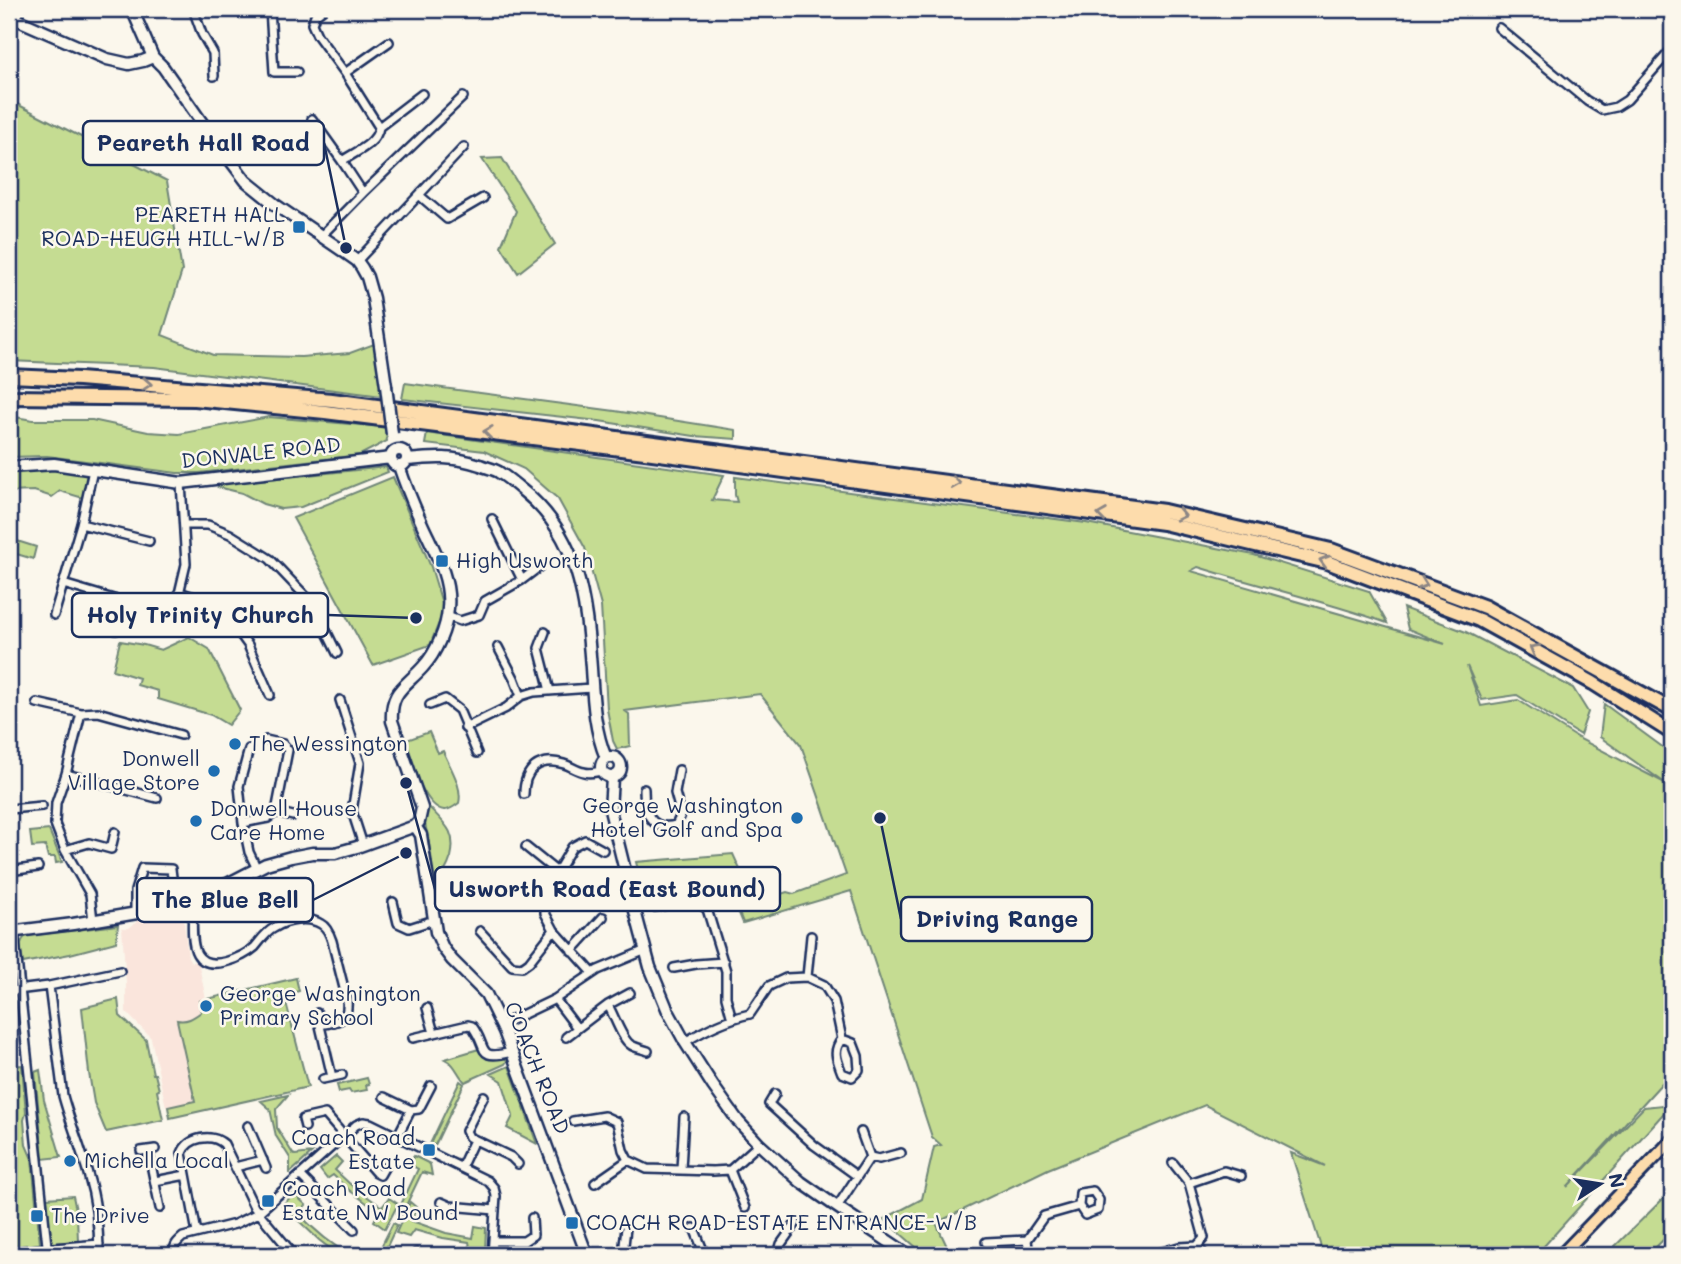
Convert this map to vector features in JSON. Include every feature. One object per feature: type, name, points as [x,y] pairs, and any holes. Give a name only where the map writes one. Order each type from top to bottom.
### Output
[{"type":"highway","points":[[9,378],[79,379],[332,400],[1164,511],[1331,550],[1485,607],[1672,710]]},
{"type":"highway","points":[[9,397],[195,399],[325,412],[645,452],[1163,523],[1328,562],[1479,620],[1593,683],[1672,733]]},
{"type":"highway","points":[[1605,674],[1672,717]]},
{"type":"highway","points":[[1593,683],[1672,741]]},
{"type":"main road","points":[[1560,1255],[1672,1140]]},
{"type":"street","points":[[21,9],[12,18],[107,59],[129,64],[153,57]]},
{"type":"street","points":[[132,9],[153,57],[246,181],[320,237],[357,261],[367,277],[373,298],[393,434],[394,464],[443,457],[466,460],[498,471],[532,498],[558,529],[573,560],[581,588],[588,630],[594,718],[606,758]]},
{"type":"street","points":[[193,9],[212,53],[214,76]]},
{"type":"street","points":[[270,9],[274,72],[296,72]]},
{"type":"street","points":[[323,9],[315,15],[312,24],[317,35],[345,72],[379,127],[378,135],[373,141],[342,161]]},
{"type":"street","points":[[1499,28],[1587,102],[1602,110],[1616,107],[1627,100],[1672,49]]},
{"type":"street","points":[[345,72],[389,42]]},
{"type":"street","points":[[379,127],[422,94]]},
{"type":"street","points":[[320,237],[463,97]]},
{"type":"street","points":[[312,119],[363,193]]},
{"type":"street","points":[[357,261],[464,147]]},
{"type":"street","points":[[419,195],[447,219],[484,198]]},
{"type":"street","name":"DONVALE ROAD","points":[[9,467],[54,464],[181,482],[393,454]]},
{"type":"street","points":[[48,1251],[20,990],[11,932],[172,907],[192,901],[266,864],[313,853],[335,853],[415,826],[419,822],[422,808],[392,721],[391,707],[396,695],[425,665],[440,639],[447,617],[449,590],[409,495],[403,463]]},
{"type":"street","points":[[54,615],[81,524],[93,470]]},
{"type":"street","points":[[160,600],[177,602],[186,564],[181,482]]},
{"type":"street","points":[[492,519],[522,580]]},
{"type":"street","points":[[81,524],[149,541]]},
{"type":"street","points":[[184,525],[208,525],[230,534],[270,559],[313,604],[337,653]]},
{"type":"street","points":[[447,617],[460,621],[479,615],[485,601],[539,567]]},
{"type":"street","points":[[63,584],[117,600],[122,609],[116,630]]},
{"type":"street","points":[[179,593],[203,600],[224,612],[248,645],[270,695]]},
{"type":"street","points":[[545,632],[539,648],[550,691]]},
{"type":"street","points":[[498,647],[521,696]]},
{"type":"street","points":[[465,728],[506,708],[521,696],[534,692],[592,688]]},
{"type":"street","points":[[430,705],[445,699],[459,710],[477,753]]},
{"type":"street","points":[[340,700],[360,763],[352,811],[363,845]]},
{"type":"street","points":[[37,703],[81,713],[98,712],[181,735]]},
{"type":"street","points":[[81,713],[60,787],[55,824],[65,850],[90,894],[93,921]]},
{"type":"street","points":[[243,823],[268,818],[276,812],[288,750],[283,744],[266,740]]},
{"type":"street","points":[[249,749],[239,796],[249,852],[257,869]]},
{"type":"street","points":[[614,756],[621,761],[618,776],[605,776],[601,771],[602,760],[614,756]]},
{"type":"street","points":[[524,794],[524,780],[534,768],[548,761],[587,773],[601,771]]},
{"type":"street","points":[[644,789],[647,814],[654,822],[669,827],[676,825],[681,815],[675,793],[678,770]]},
{"type":"street","points":[[65,774],[157,798]]},
{"type":"street","points":[[612,778],[610,810],[650,967],[668,1011],[685,1042],[738,1121],[760,1144],[801,1182],[909,1255]]},
{"type":"street","points":[[9,809],[42,806]]},
{"type":"street","points":[[276,812],[293,816]]},
{"type":"street","name":"COACH ROAD","points":[[415,826],[421,835],[436,932],[452,960],[486,994],[501,1025],[587,1255]]},
{"type":"street","points":[[65,850],[89,843],[111,849],[116,832]]},
{"type":"street","points":[[593,973],[554,930],[545,913],[545,904],[557,872],[572,847],[585,841],[603,850]]},
{"type":"street","points":[[526,847],[557,872]]},
{"type":"street","points":[[135,914],[135,891],[142,868],[171,865],[174,893]]},
{"type":"street","points":[[9,870],[38,867]]},
{"type":"street","points":[[192,901],[194,945],[198,956],[211,964],[220,964],[253,949],[273,928],[286,923],[306,919],[322,924],[332,941],[348,1009],[341,1020],[320,1025]]},
{"type":"street","points":[[393,902],[398,923],[409,928],[434,920]]},
{"type":"street","points":[[654,907],[697,902],[707,909],[726,971],[726,997],[732,1019]]},
{"type":"street","points":[[572,951],[603,917]]},
{"type":"street","points":[[480,931],[512,966],[522,967],[554,930]]},
{"type":"street","points":[[807,977],[811,936]]},
{"type":"street","points":[[501,1025],[555,999],[593,973],[646,950]]},
{"type":"street","points":[[674,968],[723,962]]},
{"type":"street","points":[[9,991],[49,986],[120,971]]},
{"type":"street","points":[[685,1042],[706,1029],[750,1014],[769,986],[786,978],[807,977],[824,985],[834,1001],[842,1040]]},
{"type":"street","points":[[49,986],[64,1096],[89,1176],[96,1211],[99,1255]]},
{"type":"street","points":[[566,1037],[608,1005],[630,993]]},
{"type":"street","points":[[555,999],[577,1028]]},
{"type":"street","points":[[608,1005],[624,1040],[648,1051]]},
{"type":"street","points":[[427,1008],[434,1033]]},
{"type":"street","points":[[317,1013],[328,1078],[342,1075]]},
{"type":"street","points":[[413,1038],[472,1026],[485,1052],[495,1056],[512,1052]]},
{"type":"street","points":[[842,1040],[853,1043],[858,1056],[859,1070],[852,1077],[842,1073],[835,1055],[837,1045],[842,1040]]},
{"type":"street","points":[[384,1097],[411,1110],[419,1109],[431,1086]]},
{"type":"street","points":[[775,1094],[769,1104],[814,1145],[857,1176]]},
{"type":"street","points":[[484,1096],[480,1109],[466,1131],[468,1137],[511,1157],[519,1164]]},
{"type":"street","points":[[305,1127],[303,1119],[325,1114],[332,1107]]},
{"type":"street","points":[[397,1137],[411,1110]]},
{"type":"street","points":[[325,1114],[376,1173],[380,1175],[384,1168]]},
{"type":"street","points":[[573,1121],[604,1116],[617,1122],[628,1160],[647,1169],[730,1170],[760,1144]]},
{"type":"street","points":[[681,1169],[684,1116]]},
{"type":"street","points":[[174,1255],[173,1248],[183,1237],[243,1222],[258,1213],[343,1136],[363,1122],[488,1181],[496,1196],[492,1255]]},
{"type":"street","points":[[235,1167],[264,1164],[248,1126]]},
{"type":"street","points":[[861,1132],[870,1157]]},
{"type":"street","points":[[197,1233],[182,1153],[191,1141],[210,1137],[219,1139],[224,1144],[254,1207],[294,1255]]},
{"type":"street","points":[[461,1168],[474,1140]]},
{"type":"street","points":[[148,1150],[160,1208]]},
{"type":"street","points":[[870,1157],[879,1159],[901,1153]]},
{"type":"street","points":[[837,1207],[870,1157]]},
{"type":"street","points":[[595,1183],[628,1160]]},
{"type":"street","points":[[1152,1255],[1179,1247],[1197,1246],[1205,1238],[1189,1183],[1173,1163]]},
{"type":"street","points":[[1189,1183],[1225,1167],[1241,1176]]},
{"type":"street","points":[[730,1170],[745,1208]]},
{"type":"street","points":[[155,1181],[186,1175]]},
{"type":"street","points":[[300,1175],[356,1231]]},
{"type":"street","points":[[441,1202],[450,1206],[495,1210]]},
{"type":"street","points":[[1029,1255],[1027,1240],[1044,1216],[1079,1206]]},
{"type":"street","points":[[493,1241],[524,1241],[533,1235],[532,1217]]},
{"type":"street","points":[[778,1255],[796,1223]]},
{"type":"street","points":[[626,1228],[624,1245],[628,1255]]},
{"type":"street","points":[[694,1228],[705,1255]]},
{"type":"street","points":[[986,1242],[1027,1240]]},
{"type":"street","points":[[9,1252],[48,1251],[99,1244]]},
{"type":"street","points":[[1197,1246],[1205,1255]]},
{"type":"shaded area","name":"George Washington Primary School","points":[[183,913],[188,957],[191,962],[198,961],[201,965],[199,966],[206,999],[296,978],[299,991],[284,995],[305,1078],[166,1107],[151,1038],[126,1012],[122,928],[129,928],[139,920]]},
{"type":"green space","points":[[9,100],[167,181],[182,271],[162,335],[213,355],[301,357],[350,353],[374,344],[382,396],[154,367],[9,361]]},
{"type":"green space","points":[[502,158],[555,244],[518,273],[501,246],[516,211],[482,159]]},
{"type":"green space","points":[[405,383],[736,430],[736,439],[402,399]]},
{"type":"green space","points":[[9,416],[33,420],[92,420],[148,432],[179,434],[269,417],[385,427],[387,441],[360,455],[199,473],[177,473],[47,456],[9,457]]},
{"type":"green space","name":"George Washington Hotel Golf and Spa","points":[[427,433],[724,475],[712,500],[737,502],[735,477],[1086,523],[1254,555],[1369,591],[1387,623],[1198,567],[1191,571],[1445,644],[1408,629],[1403,608],[1466,632],[1573,688],[1588,712],[1580,735],[1517,695],[1482,700],[1467,666],[1481,706],[1518,700],[1578,738],[1665,783],[1600,737],[1604,704],[1672,754],[1672,1072],[1567,1187],[1644,1107],[1672,1104],[1536,1255],[1309,1255],[1321,1247],[1291,1153],[1325,1166],[1205,1105],[1048,1169],[936,1223],[951,1255],[925,1255],[884,1219],[922,1199],[934,1147],[941,1145],[932,1137],[851,891],[743,923],[732,896],[714,875],[641,883],[636,862],[733,854],[752,896],[762,900],[787,892],[794,894],[846,875],[801,745],[760,694],[625,711],[629,714],[630,746],[617,749],[607,709],[601,606],[585,548],[558,499],[524,469],[484,451],[425,444]]},
{"type":"green space","points":[[386,467],[388,472],[301,507],[281,509],[263,504],[242,493],[218,487],[220,484]]},
{"type":"green space","points":[[53,468],[88,472],[83,498],[60,491],[52,497],[34,491],[9,492],[9,471]]},
{"type":"green space","points":[[393,477],[431,567],[444,610],[430,645],[373,665],[293,518]]},
{"type":"green space","points":[[14,540],[36,547],[33,559],[10,552]]},
{"type":"green space","points":[[189,637],[209,649],[240,710],[228,725],[211,715],[158,699],[158,691],[137,685],[139,678],[113,670],[120,641],[161,650]]},
{"type":"green space","points":[[429,732],[438,753],[443,751],[459,790],[459,803],[448,810],[437,807],[424,792],[404,741]]},
{"type":"green space","points":[[426,806],[445,824],[452,841],[449,864],[436,882],[425,823]]},
{"type":"green space","points":[[49,830],[62,862],[56,863],[55,857],[48,857],[45,846],[32,847],[30,832]]},
{"type":"green space","points":[[118,925],[116,942],[23,963],[21,945],[26,936]]},
{"type":"green space","points":[[296,978],[299,991],[284,995],[308,1087],[170,1118],[168,1107],[195,1101],[177,1020],[190,1019],[201,1012],[199,1001]]},
{"type":"green space","points":[[118,999],[120,1016],[146,1040],[159,1090],[157,1091],[163,1120],[106,1132],[94,1103],[82,1008]]},
{"type":"green space","points":[[479,1049],[488,1057],[505,1057],[507,1061],[465,1082],[445,1059]]},
{"type":"green space","points":[[22,1065],[26,1145],[32,1159],[40,1244],[10,1248],[13,1066]]},
{"type":"green space","points":[[509,1066],[537,1144],[507,1128],[513,1116],[502,1081],[491,1074]]},
{"type":"green space","points":[[40,1070],[44,1100],[61,1157],[43,1159],[35,1072]]},
{"type":"green space","points":[[367,1078],[367,1090],[339,1092],[337,1085]]},
{"type":"green space","points":[[460,1081],[464,1084],[435,1145],[430,1144]]},
{"type":"green space","points":[[288,1095],[276,1109],[277,1128],[293,1154],[312,1153],[290,1173],[290,1158],[276,1136],[270,1109],[261,1101]]},
{"type":"green space","points":[[336,1156],[342,1162],[335,1170],[351,1185],[382,1207],[389,1198],[398,1204],[385,1229],[374,1221],[379,1212],[333,1175],[327,1179],[320,1170]]},
{"type":"green space","points":[[414,1156],[430,1164],[432,1175],[422,1172],[401,1216],[397,1213],[418,1169],[409,1164]]},
{"type":"green space","points":[[1672,1190],[1672,1231],[1648,1255],[1606,1255]]},
{"type":"green space","points":[[294,1194],[306,1205],[298,1213],[322,1236],[350,1255],[337,1254],[282,1205]]},
{"type":"green space","points":[[73,1196],[78,1241],[53,1243],[47,1198]]},
{"type":"green space","points":[[410,1202],[416,1207],[412,1221],[446,1233],[473,1238],[475,1226],[486,1228],[485,1251],[470,1247],[469,1242],[414,1230],[409,1237],[396,1233]]},
{"type":"green space","points":[[393,1223],[397,1225],[383,1255],[377,1255]]},
{"type":"place","name":"PEARETH HALL ROAD-HEUGH HILL-W/B","points":[[299,227]]},
{"type":"place","name":"Peareth Hall Road","points":[[346,248]]},
{"type":"place","name":"High Usworth","points":[[442,561]]},
{"type":"place","name":"Holy Trinity Church","points":[[416,618]]},
{"type":"place","name":"The Wessington","points":[[235,744]]},
{"type":"place","name":"Donwell Village Store","points":[[214,771]]},
{"type":"place","name":"Usworth Road (East Bound)","points":[[406,783]]},
{"type":"place","name":"George Washington Hotel Golf and Spa","points":[[797,818]]},
{"type":"place","name":"Driving Range","points":[[880,818]]},
{"type":"place","name":"Donwell House Care Home","points":[[196,821]]},
{"type":"place","name":"The Blue Bell","points":[[406,853]]},
{"type":"place","name":"George Washington Primary School","points":[[206,1006]]},
{"type":"place","name":"Coach Road Estate","points":[[429,1150]]},
{"type":"place","name":"Michella Local","points":[[70,1161]]},
{"type":"place","name":"Coach Road Estate NW Bound","points":[[268,1201]]},
{"type":"place","name":"The Drive","points":[[37,1216]]},
{"type":"place","name":"COACH ROAD-ESTATE ENTRANCE-W/B","points":[[572,1223]]}]
